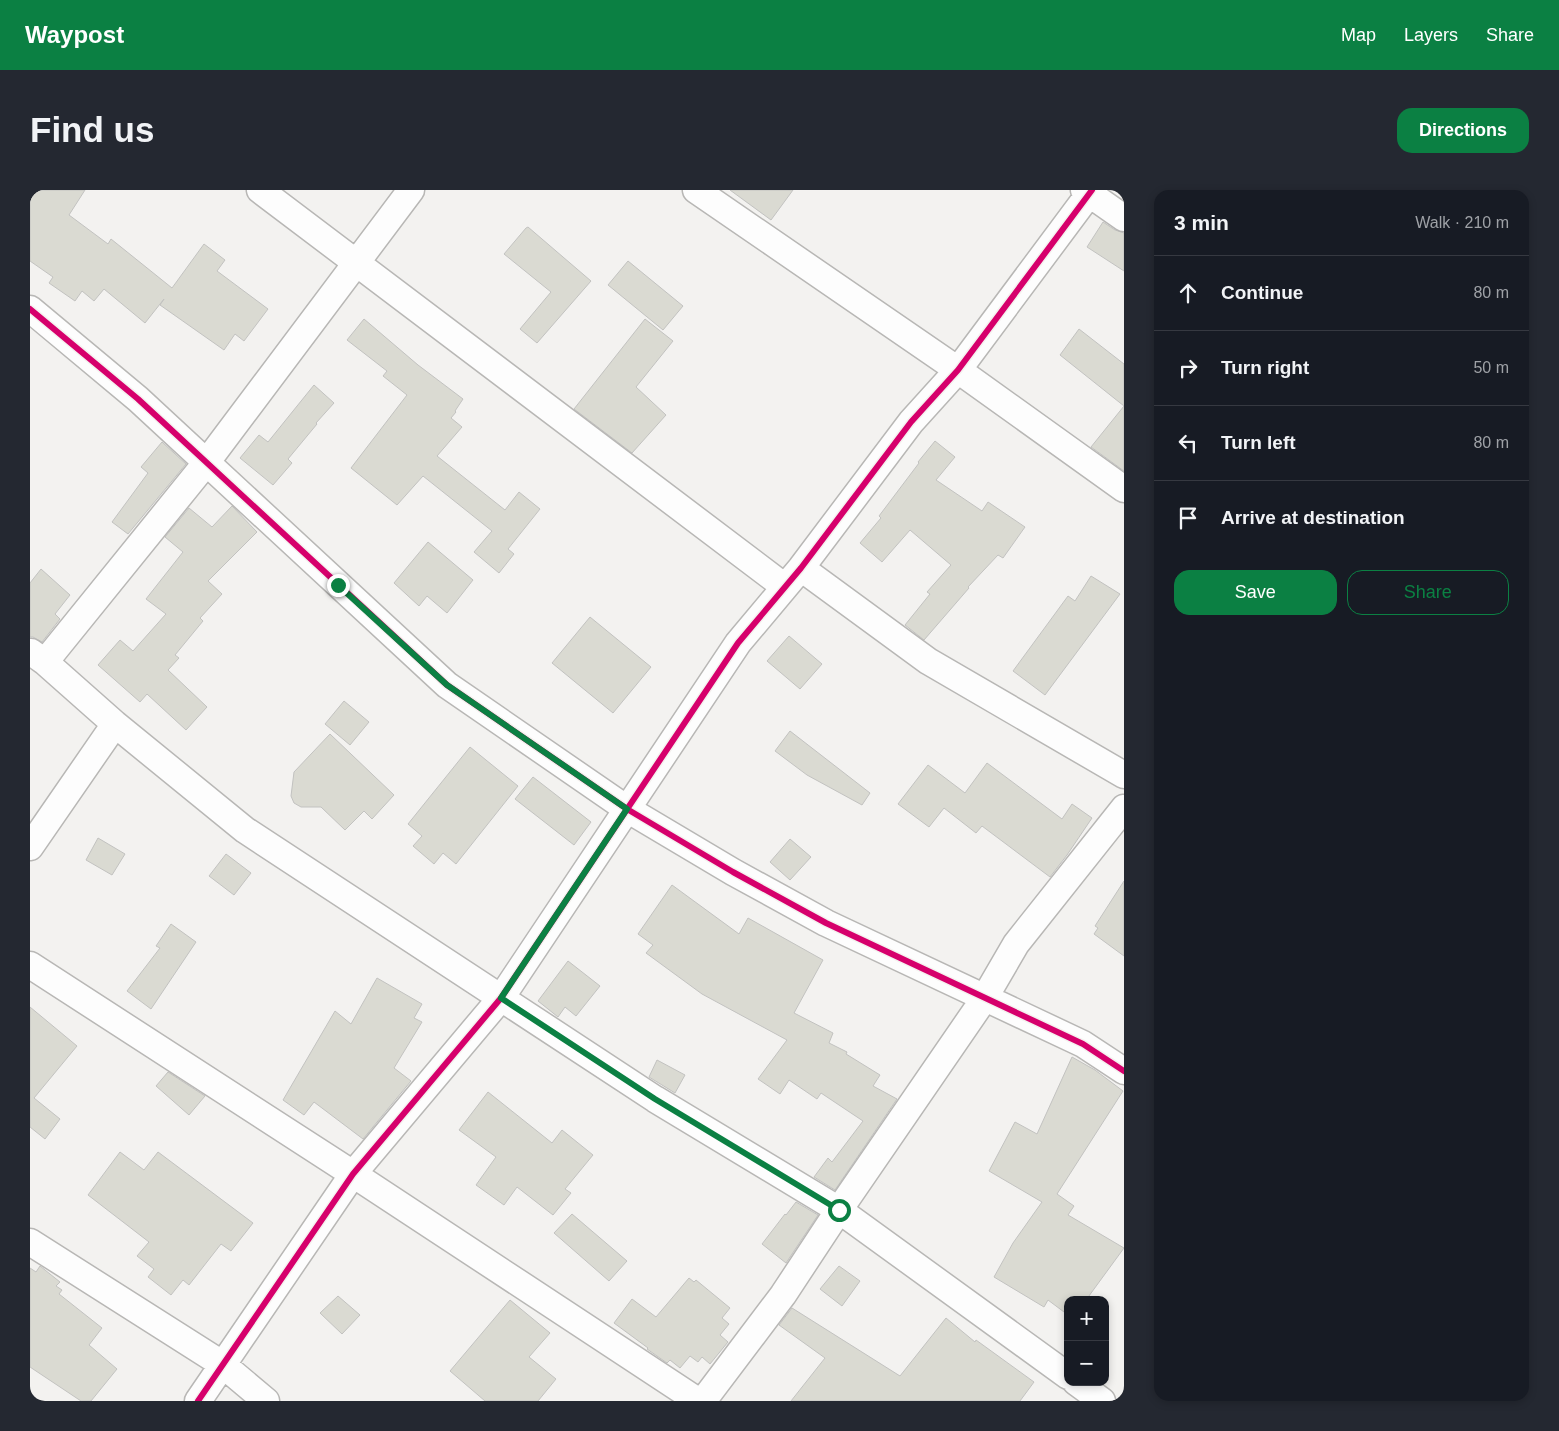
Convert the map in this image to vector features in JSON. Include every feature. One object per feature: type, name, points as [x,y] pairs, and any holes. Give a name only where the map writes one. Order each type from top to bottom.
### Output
[{"type":"street","points":[[260,190],[356,263],[793,578],[1124,775]]},
{"type":"street","points":[[411,190],[206,463],[37,657],[115,724],[245,830],[655,1099],[839,1210],[1064,1373]]},
{"type":"street","points":[[696,190],[958,370],[1124,489]]},
{"type":"street","points":[[198,1401],[353,1174],[501,998],[738,643],[793,578],[910,422],[958,370],[1088,191],[1124,218]]},
{"type":"street","points":[[30,309],[138,400],[447,685],[627,809],[733,872],[826,923],[1083,1044],[1124,1071]]},
{"type":"street","points":[[30,847],[115,724]]},
{"type":"street","points":[[703,1401],[783,1295],[984,999],[1016,944],[1124,808]]},
{"type":"street","points":[[30,965],[353,1174],[698,1401]]},
{"type":"street","points":[[30,1242],[222,1364],[266,1401]]},
{"type":"street","points":[[1081,1386],[1102,1401]]},
{"type":"building","points":[[30,190],[85,190],[69,215],[108,244],[111,239],[172,288],[204,244],[225,260],[217,271],[268,309],[244,341],[235,334],[224,350],[160,305],[164,299],[145,323],[104,289],[94,301],[82,291],[75,301],[49,283],[53,277],[30,261]]},
{"type":"building","points":[[730,190],[793,190],[771,220]]},
{"type":"building","points":[[1103,222],[1115,230],[1124,233],[1124,271],[1087,247]]},
{"type":"building","points":[[528,227],[591,281],[537,343],[520,329],[551,292],[504,254]]},
{"type":"building","points":[[628,261],[683,306],[663,330],[608,285]]},
{"type":"building","points":[[364,319],[418,365],[463,399],[451,418],[462,427],[437,456],[505,510],[519,492],[540,509],[508,549],[514,554],[499,573],[474,552],[492,531],[423,476],[397,505],[351,468],[407,395],[383,376],[387,371],[347,340]]},
{"type":"building","points":[[645,319],[673,341],[636,387],[666,415],[632,453],[574,409]]},
{"type":"building","points":[[1079,329],[1124,364],[1124,406],[1060,355]]},
{"type":"building","points":[[314,385],[334,403],[288,459],[292,463],[273,485],[240,458],[259,435],[268,442]]},
{"type":"building","points":[[1124,406],[1124,471],[1091,447]]},
{"type":"building","points":[[935,441],[955,457],[936,480],[982,511],[988,502],[1025,527],[1003,558],[998,555],[968,587],[924,640],[905,625],[930,594],[927,592],[951,565],[910,530],[882,562],[860,543],[881,518],[879,516]]},
{"type":"building","points":[[162,442],[186,464],[128,534],[112,522],[148,473],[141,467]]},
{"type":"building","points":[[232,506],[257,532],[208,581],[222,594],[200,618],[203,621],[175,655],[179,658],[168,670],[207,707],[186,730],[147,694],[140,702],[98,665],[120,640],[133,651],[166,614],[146,599],[183,552],[165,537],[189,508],[212,527]]},
{"type":"building","points":[[428,542],[473,580],[447,613],[427,596],[419,606],[394,583]]},
{"type":"building","points":[[41,569],[70,595],[55,614],[60,619],[42,642],[30,637],[30,583]]},
{"type":"building","points":[[1091,576],[1120,594],[1045,695],[1013,671],[1068,596],[1075,601]]},
{"type":"building","points":[[590,617],[651,667],[613,713],[552,663]]},
{"type":"building","points":[[789,636],[822,664],[800,689],[767,661]]},
{"type":"building","points":[[344,701],[369,722],[350,745],[325,724]]},
{"type":"building","points":[[790,731],[870,793],[862,805],[807,775],[775,751]]},
{"type":"building","points":[[330,734],[394,795],[372,819],[364,811],[345,830],[321,807],[301,807],[294,803],[291,796],[294,772]]},
{"type":"building","points":[[470,747],[518,786],[456,864],[443,853],[434,864],[413,846],[422,836],[408,824]]},
{"type":"building","points":[[987,763],[1062,819],[1072,804],[1092,818],[1050,877],[982,826],[976,833],[944,808],[929,827],[898,804],[928,765],[965,793]]},
{"type":"building","points":[[533,777],[591,822],[574,845],[515,799]]},
{"type":"building","points":[[98,838],[125,854],[112,875],[86,860]]},
{"type":"building","points":[[790,839],[811,857],[790,880],[770,862]]},
{"type":"building","points":[[226,854],[251,873],[234,895],[209,876]]},
{"type":"building","points":[[1124,881],[1124,956],[1094,934],[1098,928],[1095,926]]},
{"type":"building","points":[[672,885],[739,934],[748,918],[823,960],[794,1013],[833,1033],[829,1043],[847,1052],[846,1054],[880,1075],[873,1086],[897,1099],[835,1190],[814,1177],[828,1158],[832,1162],[863,1121],[821,1093],[817,1099],[789,1080],[780,1094],[758,1079],[787,1040],[702,994],[646,953],[653,945],[638,934]]},
{"type":"building","points":[[171,924],[196,942],[151,1009],[127,991],[160,948],[156,946]]},
{"type":"building","points":[[568,961],[600,986],[576,1016],[565,1007],[558,1017],[538,1001]]},
{"type":"building","points":[[377,978],[422,1004],[414,1018],[422,1022],[394,1068],[411,1081],[363,1139],[314,1102],[304,1115],[283,1100],[335,1011],[351,1024]]},
{"type":"building","points":[[30,1007],[77,1046],[34,1098],[60,1119],[45,1139],[30,1127]]},
{"type":"building","points":[[1072,1057],[1095,1070],[1123,1091],[1057,1194],[1074,1206],[1068,1215],[1124,1248],[1089,1296],[1064,1296],[1064,1312],[1048,1300],[1044,1307],[994,1277],[1013,1243],[1042,1202],[989,1171],[1015,1122],[1037,1134]]},
{"type":"building","points":[[657,1060],[685,1075],[675,1093],[649,1077]]},
{"type":"building","points":[[168,1072],[205,1096],[189,1115],[156,1086]]},
{"type":"building","points":[[488,1092],[552,1143],[562,1130],[593,1155],[565,1189],[571,1193],[553,1215],[517,1187],[504,1205],[476,1185],[496,1157],[459,1130]]},
{"type":"building","points":[[120,1152],[144,1170],[158,1152],[253,1223],[231,1251],[221,1244],[189,1285],[183,1280],[171,1295],[148,1277],[154,1269],[137,1256],[149,1242],[88,1195]]},
{"type":"building","points":[[796,1202],[818,1215],[786,1263],[762,1244]]},
{"type":"building","points":[[572,1214],[627,1261],[609,1281],[554,1233]]},
{"type":"building","points":[[40,1266],[60,1282],[56,1286],[62,1290],[59,1294],[102,1328],[89,1345],[117,1369],[91,1401],[81,1401],[30,1367],[30,1268],[36,1272]]},
{"type":"building","points":[[839,1266],[860,1281],[842,1306],[820,1289]]},
{"type":"building","points":[[689,1278],[694,1282],[696,1280],[730,1308],[722,1318],[729,1324],[720,1335],[728,1342],[710,1364],[702,1357],[698,1362],[690,1356],[680,1368],[670,1360],[667,1363],[614,1323],[632,1299],[656,1317]]},
{"type":"building","points":[[338,1296],[360,1315],[342,1334],[320,1313]]},
{"type":"building","points":[[510,1300],[550,1333],[529,1357],[556,1379],[538,1401],[485,1401],[450,1371]]},
{"type":"building","points":[[792,1308],[900,1376],[946,1318],[975,1342],[976,1340],[1034,1382],[1020,1401],[791,1401],[825,1358],[779,1325]]},
{"type":"cycle path","points":[[198,1401],[353,1174],[501,998],[738,643],[801,568],[911,422],[958,370],[1092,190]]},
{"type":"cycle path","points":[[30,309],[138,399],[447,685],[627,809],[733,872],[826,923],[1083,1044],[1124,1071]]},
{"type":"route","points":[[338,585],[447,685],[627,809],[501,998],[655,1099],[839,1210]]}]
